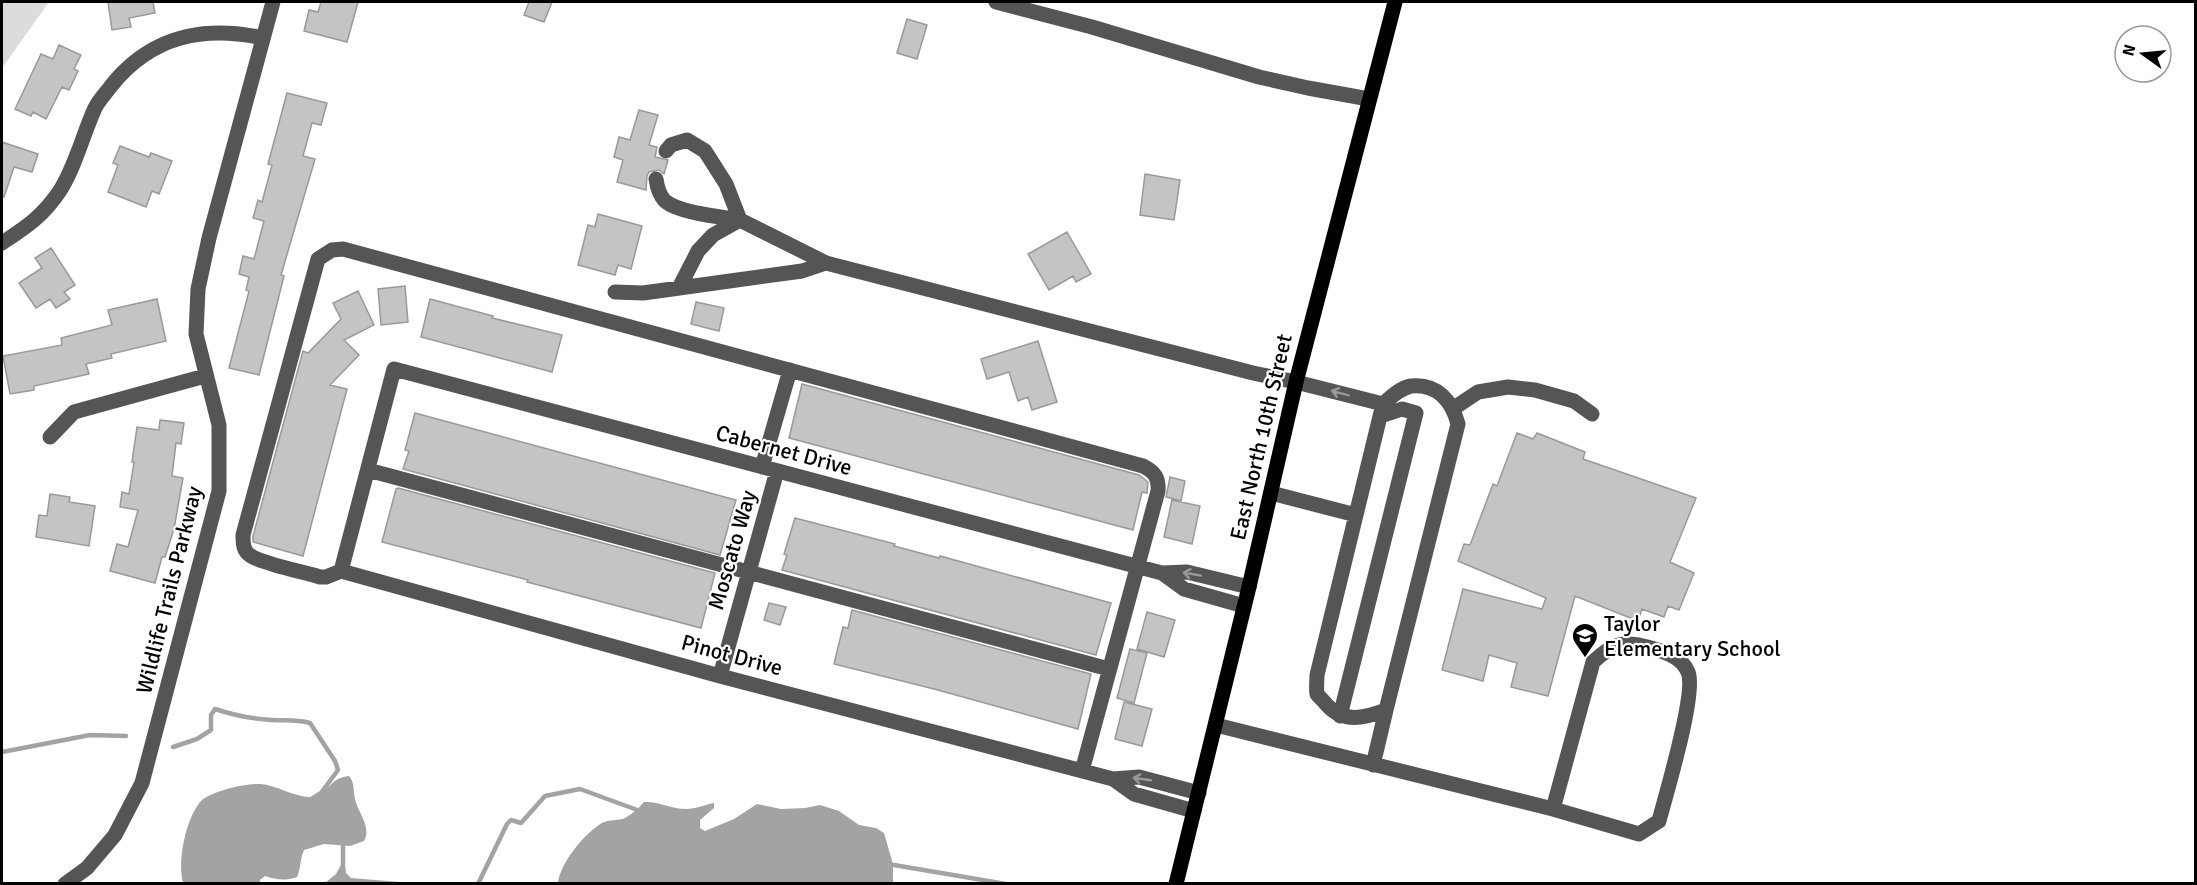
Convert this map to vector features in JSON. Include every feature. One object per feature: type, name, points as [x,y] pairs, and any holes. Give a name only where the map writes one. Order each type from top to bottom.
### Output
[{"type":"main road","name":"East North 10th Street","points":[[1176,884],[1249,587],[1296,381],[1395,2]]},
{"type":"street","name":"Wildlife Trails Parkway","points":[[65,884],[87,868],[115,835],[142,783],[219,490],[219,425],[196,334],[198,288],[209,238],[273,2]]},
{"type":"street","points":[[996,2],[1092,27],[1259,77],[1369,99]]},
{"type":"street","points":[[2,243],[36,220],[60,191],[96,105],[121,74],[145,53],[173,40],[202,34],[235,32],[263,38]]},
{"type":"street","points":[[666,151],[671,144],[687,140],[705,151],[726,184],[740,220]]},
{"type":"street","points":[[656,179],[658,190],[665,201],[695,214],[740,220],[826,263],[1253,374],[1296,381],[1382,410],[1402,409],[1416,413],[1340,716]]},
{"type":"street","points":[[679,288],[698,251],[713,235],[740,220]]},
{"type":"street","points":[[1082,771],[1158,491],[1159,480],[1153,471],[1143,466],[343,249],[332,250],[318,259],[243,535],[243,547],[250,556],[320,577],[341,571],[368,470],[1109,669]]},
{"type":"street","points":[[615,292],[643,293],[802,271],[826,263]]},
{"type":"street","name":"Cabernet Drive","points":[[368,470],[390,386],[400,370],[1137,567],[1162,573],[1187,572],[1249,587]]},
{"type":"street","points":[[762,467],[790,370]]},
{"type":"street","points":[[50,437],[74,412],[206,376]]},
{"type":"street","points":[[1373,765],[1458,424],[1454,408],[1442,393],[1424,387],[1410,386],[1397,392],[1382,410],[1317,675],[1317,694],[1331,710],[1340,716],[1353,719],[1369,717],[1386,710]]},
{"type":"street","points":[[1454,408],[1478,392],[1508,387],[1535,390],[1574,401],[1592,414]]},
{"type":"street","name":"Moscato Way","points":[[720,676],[777,471]]},
{"type":"street","points":[[1271,492],[1356,515]]},
{"type":"street","name":"Pinot Drive","points":[[341,571],[720,676],[1082,771],[1113,779],[1139,777],[1199,793]]},
{"type":"street","name":"Cabernet Drive","points":[[1162,573],[1184,589],[1244,606]]},
{"type":"street","points":[[1216,725],[1553,809],[1639,834],[1659,821],[1690,696],[1689,673],[1677,657],[1625,642],[1607,649],[1593,662],[1553,809]]},
{"type":"street","name":"Pinot Drive","points":[[1113,779],[1134,794],[1194,810]]},
{"type":"shaded area","points":[[2,2],[49,2],[2,68]]},
{"type":"shaded area","points":[[349,776],[365,825],[364,841],[350,846],[324,844],[304,850],[297,877],[293,878],[281,879],[265,876],[260,883],[183,883],[181,863],[184,840],[191,817],[202,800],[230,788],[260,784],[309,797],[320,793],[337,780]]},
{"type":"shaded area","points":[[644,802],[686,809],[714,803],[714,808],[700,820],[700,828],[705,831],[734,819],[757,804],[781,809],[820,805],[839,811],[859,825],[876,828],[884,833],[893,864],[893,883],[558,883],[568,858],[588,834],[605,822],[625,818]]},
{"type":"shaded area","points":[[341,865],[345,866],[346,873],[351,878],[412,883],[325,883],[336,874]]},
{"type":"building","points":[[108,2],[153,2],[155,13],[129,18],[131,27],[112,30]]},
{"type":"building","points":[[321,2],[358,2],[347,42],[304,31],[309,10],[318,12]]},
{"type":"building","points":[[529,2],[552,2],[544,22],[524,15]]},
{"type":"building","points":[[907,19],[927,25],[917,59],[897,53]]},
{"type":"building","points":[[59,45],[81,55],[74,69],[78,71],[69,90],[62,87],[46,119],[33,112],[31,116],[15,109],[41,54],[53,59]]},
{"type":"building","points":[[287,93],[327,103],[321,125],[312,123],[303,156],[315,159],[281,275],[284,276],[259,375],[229,368],[249,291],[246,290],[249,277],[239,274],[243,256],[254,259],[264,221],[253,218],[258,200],[262,202],[272,165],[268,164]]},
{"type":"building","points":[[639,110],[658,115],[649,145],[657,147],[655,157],[668,160],[664,174],[659,170],[649,172],[646,190],[617,182],[623,160],[614,157],[619,137],[630,140]]},
{"type":"building","points":[[2,142],[38,154],[32,172],[14,167],[4,197],[2,197]]},
{"type":"building","points":[[120,146],[149,157],[151,153],[172,161],[159,194],[152,191],[146,207],[108,192],[118,165],[113,163]]},
{"type":"building","points":[[1145,174],[1180,180],[1174,220],[1140,215]]},
{"type":"building","points":[[598,214],[642,226],[631,269],[618,265],[615,275],[578,265],[588,225],[595,227]]},
{"type":"building","points":[[1067,232],[1091,274],[1076,282],[1073,276],[1049,290],[1028,254]]},
{"type":"building","points":[[51,248],[75,285],[64,292],[70,299],[56,308],[50,299],[36,308],[19,283],[42,268],[35,258]]},
{"type":"building","points":[[405,286],[408,322],[381,325],[378,289]]},
{"type":"building","points":[[358,291],[374,325],[344,340],[359,355],[330,385],[347,389],[303,556],[253,542],[303,351],[308,353],[341,319],[333,303]]},
{"type":"building","points":[[157,299],[166,341],[111,354],[112,358],[86,364],[89,374],[34,386],[34,390],[10,394],[3,356],[62,345],[61,338],[112,325],[108,310]]},
{"type":"building","points":[[430,299],[493,316],[492,318],[562,335],[552,372],[421,337]]},
{"type":"building","points":[[696,302],[724,308],[719,331],[691,324]]},
{"type":"building","points":[[1038,341],[1057,402],[1032,410],[1028,397],[1018,401],[1009,372],[987,379],[981,359]]},
{"type":"building","points":[[802,384],[1139,475],[1148,482],[1147,493],[1142,492],[1133,530],[789,438]]},
{"type":"building","points":[[415,413],[736,500],[720,555],[403,469],[409,451],[405,450]]},
{"type":"building","points":[[160,420],[184,423],[181,444],[176,443],[172,476],[183,478],[174,529],[165,557],[162,557],[155,583],[110,571],[117,544],[128,547],[138,510],[120,507],[122,492],[129,494],[137,427],[159,430]]},
{"type":"building","points":[[1517,433],[1533,439],[1537,433],[1585,452],[1583,459],[1696,498],[1670,562],[1694,573],[1679,610],[1668,606],[1664,617],[1642,609],[1638,621],[1575,596],[1548,696],[1511,687],[1517,663],[1489,655],[1483,681],[1442,670],[1463,589],[1542,609],[1546,598],[1458,561],[1464,544],[1470,545],[1493,484],[1497,486]]},
{"type":"building","points":[[1170,477],[1185,481],[1181,501],[1166,497]]},
{"type":"building","points":[[398,488],[715,573],[701,628],[382,542]]},
{"type":"building","points":[[50,494],[70,497],[69,502],[95,506],[89,546],[36,537],[39,515],[47,516]]},
{"type":"building","points":[[1172,500],[1200,506],[1192,544],[1164,537]]},
{"type":"building","points":[[795,518],[1111,603],[1096,655],[782,570],[787,555],[784,554]]},
{"type":"building","points":[[769,603],[786,607],[780,625],[764,620]]},
{"type":"building","points":[[852,610],[1091,674],[1078,729],[834,664],[843,627],[848,628]]},
{"type":"building","points":[[1147,612],[1175,620],[1164,657],[1137,649]]},
{"type":"building","points":[[1130,649],[1147,653],[1134,703],[1117,698]]},
{"type":"building","points":[[1124,702],[1152,709],[1142,746],[1115,739]]},
{"type":"waterway","points":[[173,747],[197,739],[211,730],[211,715],[215,709],[250,718],[310,723],[335,761],[338,770],[321,793],[313,798]]},
{"type":"waterway","points":[[2,752],[90,735],[126,736]]},
{"type":"waterway","points":[[478,884],[507,824],[511,820],[521,823],[545,796],[580,789],[640,811]]},
{"type":"waterway","points":[[343,841],[343,884]]},
{"type":"waterway","points":[[888,864],[1006,884]]},
{"type":"place","name":"Taylor Elementary School","points":[[1585,659]]}]
